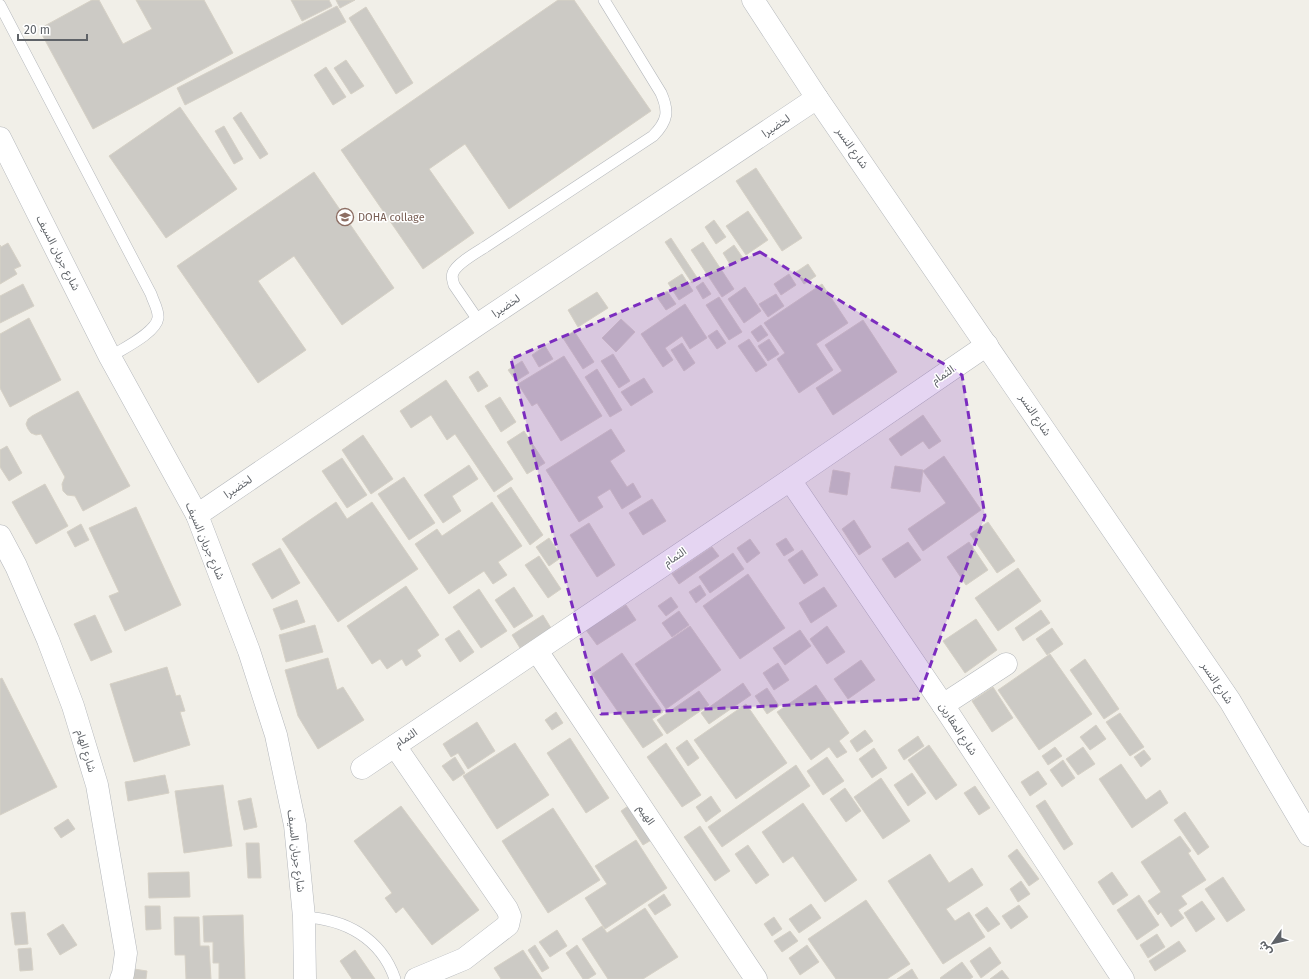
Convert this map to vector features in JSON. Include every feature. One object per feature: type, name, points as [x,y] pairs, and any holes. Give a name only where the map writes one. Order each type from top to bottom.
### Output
[{"type":"street","name":"شارع النسر","points":[[753,0],[817,98],[1230,701],[1309,835]]},
{"type":"street","name":"لخضيرا","points":[[196,515],[817,98]]},
{"type":"street","name":"شارع جريان السيف","points":[[0,138],[110,357],[196,515],[249,651],[276,735],[295,825],[304,917],[306,979]]},
{"type":"street","name":"الثمام","points":[[362,768],[790,480],[987,345]]},
{"type":"street","name":"شارع المقارين","points":[[790,480],[942,705],[1123,979]]},
{"type":"street","name":"شارع الهام","points":[[0,536],[16,566],[48,640],[72,706],[97,785],[126,953],[121,979]]},
{"type":"street","name":"الهيم","points":[[537,651],[756,979]]},
{"type":"street","points":[[942,705],[1006,664]]},
{"type":"street","points":[[395,746],[507,909],[510,916],[508,925],[464,959],[416,979]]},
{"type":"lane","points":[[480,323],[454,285],[452,278],[453,272],[458,266],[653,136],[662,127],[666,116],[666,105],[661,93],[604,0]]},
{"type":"lane","points":[[0,4],[151,294],[156,308],[158,318],[154,327],[141,338],[110,357]]},
{"type":"lane","points":[[304,917],[335,921],[350,927],[375,946],[385,958],[395,979]]},
{"type":"highlighted area","points":[[760,252],[962,375],[985,516],[918,699],[601,714],[548,514],[511,359]]},
{"type":"building","points":[[92,0],[99,0],[123,44],[152,29],[136,0],[204,0],[233,53],[93,129],[39,29]]},
{"type":"building","points":[[291,0],[329,0],[332,6],[302,21]]},
{"type":"building","points":[[336,0],[355,0],[340,8]]},
{"type":"building","points":[[558,0],[574,0],[651,111],[509,209],[465,144],[429,169],[474,233],[423,269],[341,150]]},
{"type":"building","points":[[337,6],[346,22],[185,105],[177,88]]},
{"type":"building","points":[[366,7],[413,83],[396,94],[349,18]]},
{"type":"building","points":[[346,60],[364,86],[351,94],[334,68]]},
{"type":"building","points":[[326,67],[346,97],[333,105],[314,75]]},
{"type":"building","points":[[180,107],[237,189],[166,238],[109,156]]},
{"type":"building","points":[[241,112],[268,154],[260,159],[233,118]]},
{"type":"building","points":[[224,126],[243,159],[234,164],[215,131]]},
{"type":"building","points":[[756,168],[802,238],[782,251],[736,181]]},
{"type":"building","points":[[314,172],[394,288],[342,325],[294,256],[258,281],[306,350],[258,383],[177,266]]},
{"type":"building","points":[[748,211],[768,240],[746,255],[726,226]]},
{"type":"building","points":[[714,220],[726,237],[716,244],[705,227]]},
{"type":"building","points":[[671,238],[698,279],[692,283],[665,242]]},
{"type":"building","points":[[703,242],[734,289],[722,297],[691,250]]},
{"type":"building","points":[[8,243],[21,266],[14,269],[17,274],[0,284],[0,245],[1,247]]},
{"type":"building","points":[[734,245],[743,258],[731,266],[723,253]]},
{"type":"building","points":[[808,264],[816,276],[804,284],[796,272]]},
{"type":"building","points":[[682,274],[693,291],[679,300],[668,283]]},
{"type":"building","points":[[789,274],[796,285],[781,295],[774,284]]},
{"type":"building","points":[[703,282],[711,294],[703,299],[696,287]]},
{"type":"building","points":[[23,284],[34,306],[0,323],[0,296]]},
{"type":"building","points":[[822,284],[848,323],[816,344],[833,370],[799,393],[777,359],[785,353],[764,323]]},
{"type":"building","points":[[745,287],[761,311],[744,323],[728,299]]},
{"type":"building","points":[[667,291],[676,304],[666,310],[657,297]]},
{"type":"building","points":[[597,292],[608,308],[578,327],[568,310]]},
{"type":"building","points":[[776,294],[784,306],[768,317],[759,304]]},
{"type":"building","points":[[719,297],[742,332],[729,340],[706,305]]},
{"type":"building","points":[[685,304],[707,338],[690,349],[682,336],[665,348],[673,360],[663,367],[641,334]]},
{"type":"building","points":[[29,318],[61,380],[10,407],[0,388],[0,334]]},
{"type":"building","points":[[621,319],[635,332],[616,352],[602,338]]},
{"type":"building","points":[[863,320],[897,372],[833,415],[816,388],[842,371],[825,345]]},
{"type":"building","points":[[761,325],[768,335],[758,342],[751,332]]},
{"type":"building","points":[[717,330],[726,343],[717,349],[708,336]]},
{"type":"building","points":[[574,331],[594,362],[583,369],[563,338]]},
{"type":"building","points":[[749,339],[767,365],[756,372],[738,346]]},
{"type":"building","points":[[769,339],[779,354],[768,361],[758,346]]},
{"type":"building","points":[[682,343],[695,363],[684,371],[671,350]]},
{"type":"building","points":[[545,346],[553,359],[539,367],[532,355]]},
{"type":"building","points":[[613,354],[630,381],[619,388],[601,361]]},
{"type":"building","points":[[564,356],[602,416],[561,441],[537,403],[532,406],[518,384]]},
{"type":"building","points":[[522,361],[529,373],[516,381],[508,370]]},
{"type":"building","points":[[597,369],[622,410],[610,417],[585,377]]},
{"type":"building","points":[[478,371],[488,386],[478,392],[469,377]]},
{"type":"building","points":[[644,378],[653,392],[631,406],[621,392]]},
{"type":"building","points":[[446,380],[513,479],[494,492],[455,434],[447,440],[431,415],[411,428],[400,411]]},
{"type":"building","points":[[78,391],[130,486],[83,511],[75,496],[67,495],[63,491],[62,484],[65,477],[41,434],[36,435],[31,433],[26,424],[28,419],[32,416]]},
{"type":"building","points":[[500,397],[516,422],[501,432],[485,406]]},
{"type":"building","points":[[923,415],[941,441],[929,449],[923,441],[901,456],[889,439]]},
{"type":"building","points":[[611,429],[625,451],[610,461],[627,487],[633,483],[641,497],[622,509],[610,489],[597,497],[603,507],[579,522],[546,470]]},
{"type":"building","points":[[524,431],[545,463],[527,474],[507,442]]},
{"type":"building","points":[[363,435],[393,479],[371,494],[342,450]]},
{"type":"building","points":[[7,446],[22,473],[9,481],[0,467],[0,450]]},
{"type":"building","points":[[944,456],[981,510],[923,551],[908,529],[946,503],[923,471]]},
{"type":"building","points":[[342,458],[367,495],[347,508],[322,471]]},
{"type":"building","points":[[469,465],[478,479],[452,496],[461,511],[443,523],[424,495]]},
{"type":"building","points":[[895,466],[923,470],[920,492],[891,488]]},
{"type":"building","points":[[833,470],[850,473],[847,495],[829,492]]},
{"type":"building","points":[[404,477],[435,523],[409,540],[378,494]]},
{"type":"building","points":[[45,484],[68,526],[36,544],[12,502]]},
{"type":"building","points":[[511,487],[543,535],[530,545],[497,496]]},
{"type":"building","points":[[652,499],[666,521],[643,535],[629,513]]},
{"type":"building","points":[[336,502],[347,519],[372,502],[418,569],[338,622],[282,539]]},
{"type":"building","points":[[492,502],[522,546],[498,562],[507,575],[493,584],[484,571],[449,594],[415,544],[437,529],[442,536]]},
{"type":"building","points":[[136,507],[181,605],[125,631],[109,596],[119,592],[89,528]]},
{"type":"building","points":[[854,520],[871,547],[859,555],[842,529]]},
{"type":"building","points":[[988,522],[1015,561],[997,573],[970,534]]},
{"type":"building","points":[[589,523],[615,565],[597,577],[570,535]]},
{"type":"building","points":[[81,524],[89,540],[75,547],[67,532]]},
{"type":"building","points":[[549,538],[562,557],[549,566],[536,547]]},
{"type":"building","points":[[786,538],[794,550],[784,556],[776,544]]},
{"type":"building","points":[[750,539],[760,553],[747,563],[737,548]]},
{"type":"building","points":[[908,542],[921,560],[895,578],[882,559]]},
{"type":"building","points":[[969,542],[988,570],[966,585],[947,557]]},
{"type":"building","points":[[712,547],[719,556],[679,584],[672,574]]},
{"type":"building","points":[[280,548],[300,583],[272,599],[252,564]]},
{"type":"building","points":[[802,550],[818,575],[804,584],[788,560]]},
{"type":"building","points":[[733,553],[744,569],[710,593],[699,577]]},
{"type":"building","points":[[539,556],[561,589],[548,598],[525,565]]},
{"type":"building","points":[[1018,568],[1041,601],[998,631],[975,598]]},
{"type":"building","points":[[748,574],[785,628],[740,659],[703,606]]},
{"type":"building","points":[[700,585],[706,595],[696,603],[689,592]]},
{"type":"building","points":[[406,586],[439,635],[417,650],[421,656],[406,666],[402,659],[387,669],[380,659],[372,664],[347,626]]},
{"type":"building","points":[[514,587],[533,616],[514,628],[495,600]]},
{"type":"building","points":[[824,587],[837,606],[811,623],[799,603]]},
{"type":"building","points":[[479,589],[507,631],[481,648],[453,607]]},
{"type":"building","points":[[671,597],[678,607],[666,616],[658,606]]},
{"type":"building","points":[[297,600],[305,622],[281,630],[273,609]]},
{"type":"building","points":[[626,605],[636,620],[597,645],[586,630]]},
{"type":"building","points":[[1041,610],[1050,623],[1023,641],[1015,628]]},
{"type":"building","points":[[679,611],[689,625],[672,637],[662,623]]},
{"type":"building","points":[[95,615],[112,652],[91,661],[74,624]]},
{"type":"building","points":[[543,615],[551,628],[520,648],[512,635]]},
{"type":"building","points":[[976,619],[997,650],[965,673],[943,641]]},
{"type":"building","points":[[315,625],[323,652],[286,662],[279,635]]},
{"type":"building","points":[[690,626],[721,670],[666,709],[635,664]]},
{"type":"building","points":[[827,626],[845,652],[827,664],[810,639]]},
{"type":"building","points":[[1052,628],[1063,644],[1047,655],[1036,639]]},
{"type":"building","points":[[459,630],[474,652],[460,662],[445,639]]},
{"type":"building","points":[[800,630],[811,646],[785,665],[773,648]]},
{"type":"building","points":[[622,653],[663,712],[652,719],[663,735],[643,748],[592,674]]},
{"type":"building","points":[[1050,654],[1092,714],[1039,750],[998,690]]},
{"type":"building","points":[[328,658],[337,690],[343,687],[364,720],[318,749],[298,716],[285,670]]},
{"type":"building","points":[[1085,659],[1119,709],[1104,719],[1070,670]]},
{"type":"building","points":[[861,660],[875,680],[848,699],[834,679]]},
{"type":"building","points":[[778,663],[789,680],[774,690],[763,673]]},
{"type":"building","points":[[167,667],[176,696],[180,695],[185,711],[180,712],[190,745],[134,762],[110,684]]},
{"type":"building","points":[[2,678],[57,787],[0,815],[0,679]]},
{"type":"building","points":[[743,683],[751,695],[709,724],[701,713]]},
{"type":"building","points":[[816,685],[849,733],[839,741],[847,752],[837,758],[829,747],[811,760],[777,712]]},
{"type":"building","points":[[993,687],[1013,718],[992,732],[972,701]]},
{"type":"building","points":[[767,688],[779,706],[767,714],[755,696]]},
{"type":"building","points":[[699,691],[709,705],[667,734],[657,720]]},
{"type":"building","points":[[746,704],[787,763],[736,799],[694,740]]},
{"type":"building","points":[[556,712],[563,723],[552,730],[545,720]]},
{"type":"building","points":[[1120,713],[1144,747],[1130,756],[1106,722]]},
{"type":"building","points":[[477,722],[495,751],[468,769],[458,753],[451,757],[443,744]]},
{"type":"building","points":[[1096,725],[1106,739],[1090,750],[1080,737]]},
{"type":"building","points":[[865,730],[873,741],[857,752],[850,741]]},
{"type":"building","points":[[918,736],[924,746],[904,760],[898,750]]},
{"type":"building","points":[[570,738],[609,798],[586,813],[547,753]]},
{"type":"building","points":[[687,740],[699,758],[688,766],[676,748]]},
{"type":"building","points":[[515,743],[549,795],[497,829],[463,776]]},
{"type":"building","points":[[666,743],[701,795],[682,807],[647,757]]},
{"type":"building","points":[[929,745],[957,785],[936,800],[908,760]]},
{"type":"building","points":[[1055,747],[1062,756],[1048,765],[1042,756]]},
{"type":"building","points":[[1083,747],[1095,764],[1078,775],[1066,759]]},
{"type":"building","points":[[874,748],[887,768],[872,778],[859,759]]},
{"type":"building","points":[[1144,750],[1151,759],[1141,767],[1134,757]]},
{"type":"building","points":[[455,757],[465,773],[453,781],[442,766]]},
{"type":"building","points":[[827,757],[844,781],[823,795],[807,771]]},
{"type":"building","points":[[1063,760],[1075,778],[1062,787],[1050,770]]},
{"type":"building","points":[[1121,764],[1146,800],[1160,790],[1168,803],[1132,828],[1099,779]]},
{"type":"building","points":[[796,765],[810,786],[722,847],[708,827]]},
{"type":"building","points":[[1038,771],[1047,784],[1030,796],[1021,782]]},
{"type":"building","points":[[912,773],[926,793],[908,806],[894,785]]},
{"type":"building","points":[[165,775],[169,793],[128,801],[125,782]]},
{"type":"building","points":[[881,778],[910,821],[883,839],[854,797]]},
{"type":"building","points":[[223,785],[232,846],[184,853],[175,791]]},
{"type":"building","points":[[975,786],[990,808],[979,815],[964,793]]},
{"type":"building","points":[[845,788],[861,811],[846,822],[830,799]]},
{"type":"building","points":[[711,796],[721,811],[706,822],[696,807]]},
{"type":"building","points":[[251,798],[257,827],[244,830],[238,801]]},
{"type":"building","points":[[1045,800],[1073,844],[1064,850],[1036,806]]},
{"type":"building","points":[[803,803],[857,880],[825,902],[793,856],[783,863],[762,832]]},
{"type":"building","points":[[631,804],[653,839],[643,845],[621,811]]},
{"type":"building","points":[[401,806],[479,910],[432,945],[403,907],[396,913],[385,898],[392,893],[354,841]]},
{"type":"building","points":[[553,808],[600,880],[548,913],[502,841]]},
{"type":"building","points":[[1185,812],[1209,847],[1198,855],[1174,820]]},
{"type":"building","points":[[68,819],[75,829],[61,838],[54,828]]},
{"type":"building","points":[[700,826],[730,871],[715,881],[684,837]]},
{"type":"building","points":[[1180,836],[1191,851],[1188,853],[1206,880],[1181,896],[1187,904],[1178,910],[1184,918],[1171,927],[1161,912],[1158,915],[1148,901],[1161,892],[1141,862]]},
{"type":"building","points":[[636,840],[667,888],[605,929],[585,898],[607,884],[595,866]]},
{"type":"building","points":[[246,843],[259,843],[261,878],[248,878]]},
{"type":"building","points":[[748,845],[769,875],[756,884],[735,854]]},
{"type":"building","points":[[1017,849],[1039,879],[1029,886],[1008,856]]},
{"type":"building","points":[[930,854],[949,883],[972,868],[983,885],[946,909],[955,921],[969,912],[985,937],[943,964],[888,881]]},
{"type":"building","points":[[189,872],[190,897],[149,898],[148,873]]},
{"type":"building","points":[[1112,872],[1128,895],[1113,905],[1098,882]]},
{"type":"building","points":[[1223,877],[1245,910],[1227,922],[1205,889]]},
{"type":"building","points":[[1021,881],[1030,894],[1018,902],[1010,889]]},
{"type":"building","points":[[664,894],[671,905],[655,915],[648,905]]},
{"type":"building","points":[[1139,895],[1159,925],[1137,940],[1117,910]]},
{"type":"building","points":[[866,900],[910,964],[887,979],[836,979],[808,939]]},
{"type":"building","points":[[1202,901],[1215,919],[1196,932],[1184,913]]},
{"type":"building","points":[[811,904],[821,918],[799,933],[789,919]]},
{"type":"building","points":[[1019,905],[1028,917],[1011,929],[1002,916]]},
{"type":"building","points":[[145,906],[160,906],[161,929],[146,930]]},
{"type":"building","points":[[987,907],[1000,924],[988,932],[975,915]]},
{"type":"building","points":[[645,908],[678,957],[643,979],[608,979],[582,939],[602,926],[607,933]]},
{"type":"building","points":[[25,912],[28,944],[15,945],[11,913]]},
{"type":"building","points":[[243,915],[245,979],[219,979],[219,963],[213,963],[213,942],[204,942],[203,916]]},
{"type":"building","points":[[174,917],[199,917],[200,946],[209,946],[211,979],[186,979],[185,955],[175,955]]},
{"type":"building","points":[[774,917],[782,929],[772,936],[764,924]]},
{"type":"building","points":[[63,924],[77,945],[60,955],[47,934]]},
{"type":"building","points":[[557,930],[567,946],[550,957],[539,942]]},
{"type":"building","points":[[790,931],[798,941],[782,952],[774,941]]},
{"type":"building","points":[[1157,934],[1165,947],[1148,958],[1140,945]]},
{"type":"building","points":[[1179,941],[1186,951],[1155,971],[1149,961]]},
{"type":"building","points":[[535,945],[549,968],[542,972],[528,950]]},
{"type":"building","points":[[577,945],[596,974],[588,979],[583,979],[566,953]]},
{"type":"building","points":[[807,945],[819,962],[800,975],[789,958]]},
{"type":"building","points":[[990,947],[1001,963],[981,978],[970,961]]},
{"type":"building","points":[[31,948],[33,970],[20,971],[18,949]]},
{"type":"building","points":[[355,950],[375,979],[352,979],[340,961]]},
{"type":"building","points":[[523,950],[542,979],[501,979],[494,968]]},
{"type":"building","points":[[962,962],[973,977],[970,979],[940,978]]},
{"type":"building","points":[[134,969],[147,971],[146,979],[134,979]]},
{"type":"building","points":[[912,969],[918,979],[897,979]]},
{"type":"building","points":[[1002,970],[1009,979],[990,979]]},
{"type":"place","name":"DOHA collage","points":[[345,217]]}]
